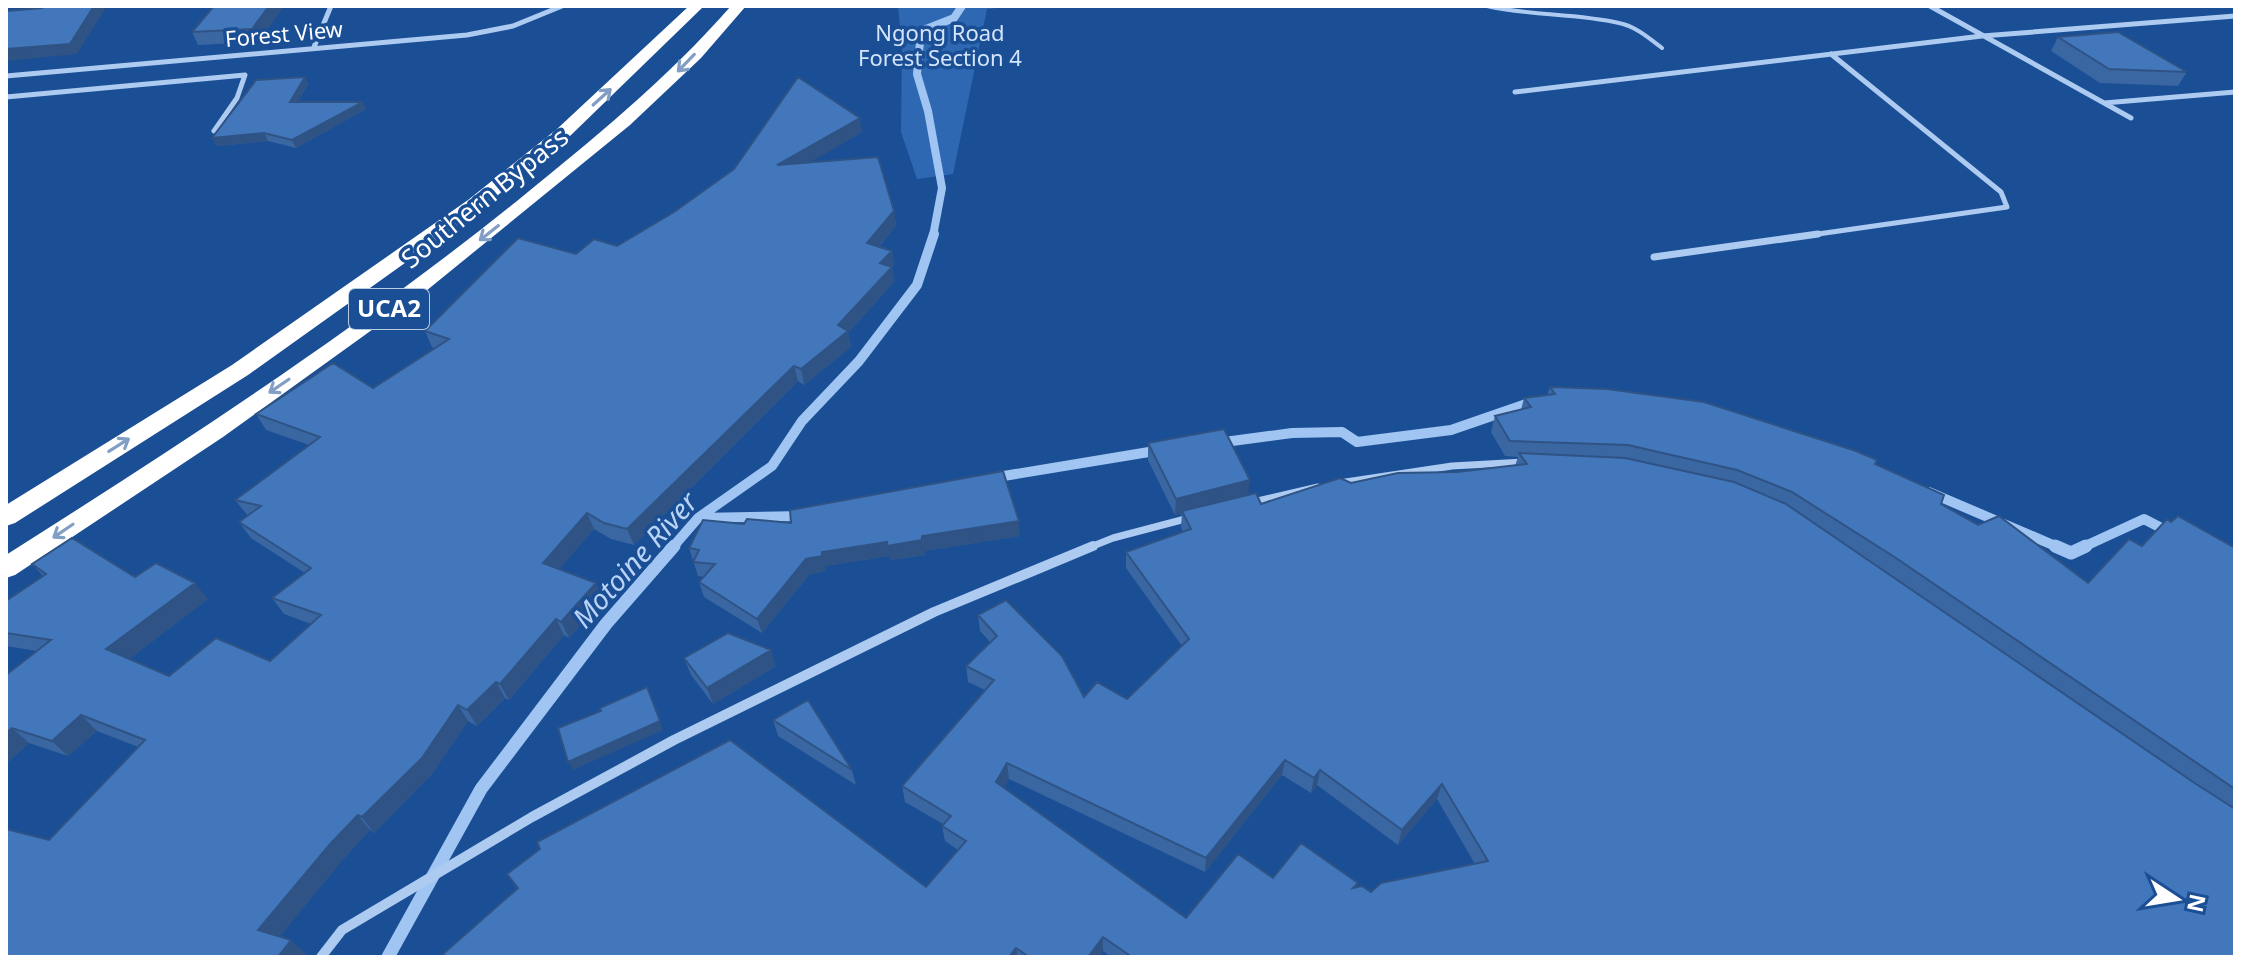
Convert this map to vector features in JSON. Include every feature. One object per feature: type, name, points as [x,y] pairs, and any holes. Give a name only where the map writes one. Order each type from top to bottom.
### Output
[{"type":"highway","name":"Southern Bypass","points":[[6,517],[240,370],[475,204],[563,133],[697,6]]},
{"type":"highway","name":"Southern Bypass","points":[[6,568],[340,344],[440,271],[617,127],[681,68],[739,6]]},
{"type":"street","points":[[314,47],[331,6]]},
{"type":"street","name":"Forest View","points":[[6,76],[467,35],[513,26],[562,6]]},
{"type":"street","points":[[1930,6],[2131,118]]},
{"type":"street","points":[[1515,92],[1982,36],[2235,16]]},
{"type":"street","points":[[1654,257],[2007,207],[2001,192],[1831,54]]},
{"type":"street","points":[[6,97],[245,75],[237,98],[214,131]]},
{"type":"street","points":[[2103,103],[2235,92]]},
{"type":"street","points":[[1232,507],[1374,476],[1452,466],[1534,462]]},
{"type":"street","points":[[321,957],[342,930],[532,817],[674,740],[934,612],[1113,538],[1203,515]]},
{"type":"lane","points":[[1487,6],[1513,12],[1616,22],[1637,30],[1662,48]]},
{"type":"green space","name":"Ngong Road Forest Section 4","points":[[898,6],[1017,6],[987,9],[953,174],[917,179],[901,132],[902,46]]},
{"type":"building","points":[[44,6],[94,6],[70,44],[6,49],[7,11]]},
{"type":"building","points":[[214,6],[269,6],[252,29],[192,32]]},
{"type":"building","points":[[2118,32],[2187,72],[2109,69],[2058,37]]},
{"type":"building","points":[[305,77],[290,102],[363,102],[292,140],[264,133],[212,138],[256,80]]},
{"type":"building","points":[[798,77],[860,118],[777,165],[878,157],[894,211],[867,243],[892,251],[880,263],[892,267],[838,325],[848,331],[801,369],[794,366],[627,529],[604,523],[587,513],[543,563],[596,583],[561,622],[556,619],[500,684],[496,682],[467,710],[458,705],[422,758],[331,843],[258,930],[291,940],[278,957],[6,957],[6,829],[49,840],[145,740],[81,715],[52,741],[12,728],[6,733],[6,675],[51,640],[6,633],[6,601],[46,574],[32,564],[72,538],[135,577],[156,563],[195,583],[106,649],[169,676],[216,638],[270,661],[321,615],[272,598],[311,568],[239,522],[261,506],[235,500],[320,437],[256,414],[333,363],[373,388],[449,339],[425,331],[518,238],[576,254],[594,239],[617,246],[674,212],[734,169]]},
{"type":"building","points":[[1550,387],[1607,389],[1704,402],[1856,451],[1877,460],[1875,464],[1944,495],[1941,504],[1978,525],[1999,516],[2088,583],[2129,539],[2142,546],[2167,519],[2171,522],[2178,516],[2235,548],[2235,789],[1896,558],[1792,492],[1737,470],[1628,445],[1510,441],[1495,416],[1531,407],[1524,398],[1555,394]]},
{"type":"building","points":[[1224,429],[1250,480],[1176,499],[1148,443]]},
{"type":"building","points":[[1519,453],[1625,458],[1734,482],[1786,504],[2235,809],[2235,957],[1132,957],[1103,937],[1088,957],[1029,957],[1016,948],[1009,957],[446,957],[443,954],[518,888],[507,874],[540,849],[537,842],[730,740],[926,887],[966,841],[942,826],[951,816],[902,786],[994,680],[966,666],[997,636],[978,615],[1006,600],[1062,656],[1084,697],[1097,682],[1127,699],[1189,639],[1126,552],[1191,529],[1182,511],[1256,493],[1261,504],[1340,478],[1351,483],[1398,473],[1457,472],[1527,464]],"holes":[[[1285,760],[1314,778],[1320,770],[1402,830],[1442,784],[1488,861],[1381,883],[1371,892],[1362,886],[1353,888],[1358,883],[1301,843],[1273,878],[1238,854],[1186,918],[996,782],[1007,763],[1206,858]]]},
{"type":"building","points":[[1003,471],[1019,521],[922,536],[922,540],[887,546],[887,542],[822,552],[822,556],[806,559],[757,619],[699,582],[715,564],[693,562],[699,550],[689,548],[703,520],[744,524],[747,519],[791,523],[790,510]]},
{"type":"building","points":[[728,633],[771,650],[707,688],[684,658]]},
{"type":"building","points":[[647,687],[660,721],[568,762],[558,728],[601,711],[600,708]]},
{"type":"building","points":[[808,700],[852,770],[773,720]]},
{"type":"waterway","name":"Motoine River","points":[[933,236],[942,188],[928,111],[917,74],[921,31],[954,18],[962,6]]},
{"type":"waterway","name":"Motoine River","points":[[698,518],[772,466],[802,421],[859,361],[917,285],[934,234]]},
{"type":"waterway","points":[[1217,443],[1292,433],[1342,432],[1357,442],[1451,430],[1535,401]]},
{"type":"waterway","points":[[992,478],[1161,450]]},
{"type":"waterway","points":[[1929,492],[2060,548]]},
{"type":"waterway","points":[[698,518],[803,516]]},
{"type":"waterway","name":"Motoine River","points":[[672,548],[698,518]]},
{"type":"waterway","points":[[2081,548],[2144,519],[2171,533]]},
{"type":"waterway","name":"Motoine River","points":[[388,957],[481,789],[606,624],[674,546]]},
{"type":"waterway","points":[[2055,546],[2071,553],[2086,546]]}]
